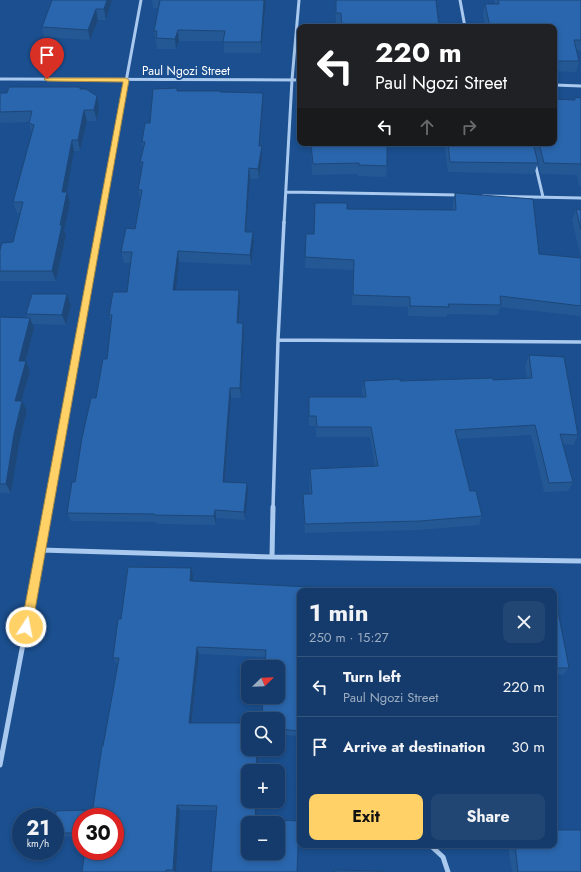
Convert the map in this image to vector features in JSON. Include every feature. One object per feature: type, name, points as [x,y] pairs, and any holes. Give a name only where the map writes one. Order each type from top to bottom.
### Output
[{"type":"street","points":[[0,765],[41,550],[141,0]]},
{"type":"street","points":[[272,557],[278,340],[292,80],[299,0]]},
{"type":"street","points":[[460,0],[464,24]]},
{"type":"street","name":"Paul Ngozi Street","points":[[0,79],[297,80]]},
{"type":"street","points":[[557,85],[581,86]]},
{"type":"street","points":[[534,158],[543,197]]},
{"type":"street","points":[[287,192],[464,195]]},
{"type":"street","points":[[480,196],[581,198]]},
{"type":"street","points":[[278,340],[581,342]]},
{"type":"street","points":[[41,550],[272,557],[581,561]]},
{"type":"street","points":[[433,848],[443,857],[448,872]]},
{"type":"building","points":[[52,0],[107,0],[104,9],[96,9],[88,30],[42,27]]},
{"type":"building","points":[[160,0],[264,0],[261,42],[223,42],[225,31],[178,30],[175,39],[156,38],[157,31],[154,31]]},
{"type":"building","points":[[336,0],[436,0],[439,24],[342,24],[341,13],[336,13]]},
{"type":"building","points":[[498,0],[581,0],[581,40],[574,40],[579,61],[557,61],[557,24],[489,24],[485,4],[499,4]]},
{"type":"building","points":[[9,87],[80,87],[80,89],[86,89],[97,96],[94,110],[84,110],[78,140],[72,140],[62,192],[67,192],[60,225],[62,225],[52,271],[0,271],[0,250],[2,243],[13,242],[23,202],[13,202],[34,125],[29,123],[32,111],[0,112],[0,93],[7,93]]},
{"type":"building","points":[[177,88],[177,91],[263,93],[259,146],[262,146],[258,169],[249,168],[245,232],[253,232],[250,255],[178,251],[173,290],[239,290],[237,323],[243,323],[240,388],[230,388],[223,482],[247,483],[244,512],[215,510],[214,516],[67,513],[72,482],[75,482],[82,438],[91,398],[96,398],[103,359],[107,359],[112,315],[109,315],[113,292],[127,292],[132,252],[121,252],[126,228],[135,229],[142,190],[138,190],[143,162],[140,162],[145,142],[142,142],[145,123],[150,123],[153,89]]},
{"type":"building","points":[[575,97],[581,98],[581,164],[544,163],[540,146],[557,146],[557,99],[575,100]]},
{"type":"building","points":[[311,146],[387,146],[387,166],[359,165],[359,163],[313,164]]},
{"type":"building","points":[[448,146],[534,146],[538,163],[450,162]]},
{"type":"building","points":[[455,193],[533,199],[539,254],[581,258],[581,306],[500,296],[501,305],[448,304],[449,307],[410,306],[410,297],[353,295],[354,260],[305,257],[306,234],[314,234],[315,203],[347,203],[347,209],[456,210]]},
{"type":"building","points":[[576,209],[581,210],[581,230]]},
{"type":"building","points":[[32,294],[67,294],[62,315],[26,314]]},
{"type":"building","points":[[0,317],[30,318],[19,361],[26,361],[15,401],[22,401],[14,434],[6,484],[0,484]]},
{"type":"building","points":[[529,355],[564,357],[578,435],[560,434],[573,482],[549,483],[535,425],[455,430],[470,491],[476,491],[482,516],[420,521],[305,524],[303,494],[312,494],[310,469],[378,466],[371,427],[317,427],[316,416],[309,416],[309,397],[366,397],[364,381],[400,379],[400,381],[532,378]]},
{"type":"building","points":[[128,567],[191,568],[190,581],[310,587],[297,588],[297,731],[285,730],[285,712],[262,712],[263,704],[285,704],[285,660],[265,660],[266,650],[197,647],[189,723],[241,723],[241,756],[257,756],[256,764],[241,764],[241,808],[256,808],[255,816],[241,816],[241,860],[285,860],[285,820],[297,821],[297,872],[211,872],[217,806],[177,805],[173,870],[166,870],[166,872],[82,872],[84,860],[124,860],[124,808],[93,808],[102,746],[119,658],[113,658],[118,619],[121,619]]},
{"type":"building","points":[[557,606],[569,668],[557,668]]},
{"type":"building","points":[[64,811],[72,811],[72,833],[64,833]]},
{"type":"building","points":[[557,830],[581,830],[581,872],[518,872],[515,848],[557,848]]},
{"type":"building","points":[[334,870],[382,871],[382,872],[334,872]]},
{"type":"route","points":[[26,627],[126,80],[47,79]]}]
